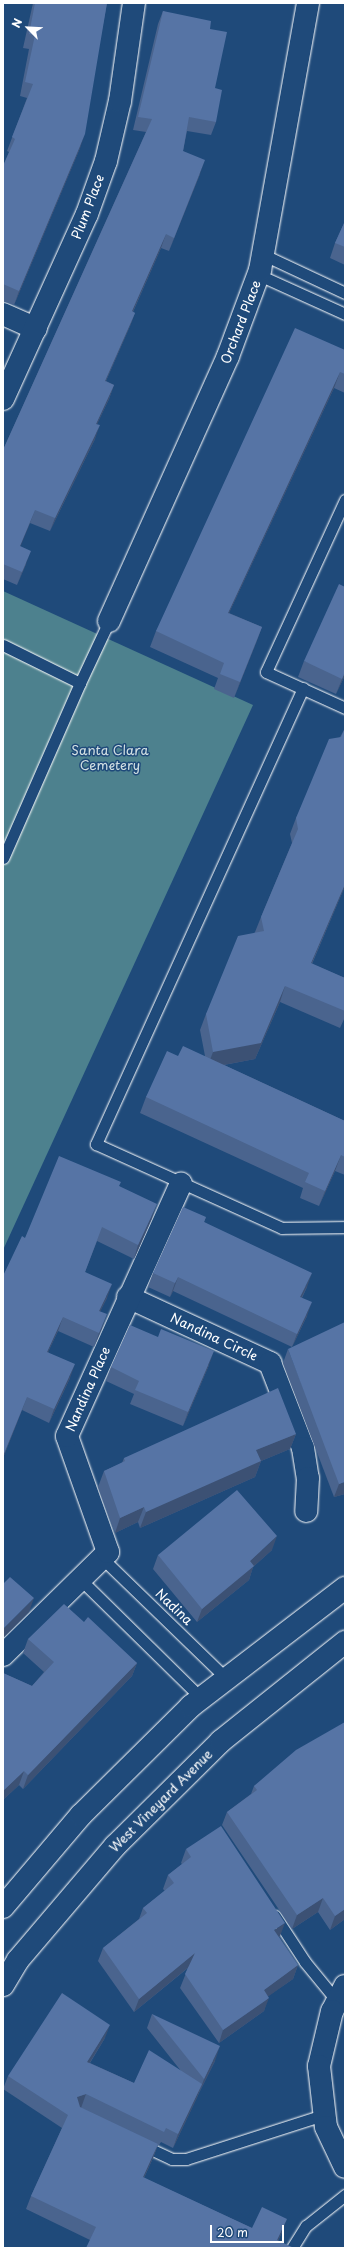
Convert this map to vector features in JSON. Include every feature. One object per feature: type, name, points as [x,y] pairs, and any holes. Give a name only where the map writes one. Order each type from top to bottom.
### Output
[{"type":"street","name":"Plum Place","points":[[3,399],[87,214],[106,161],[120,101],[134,3]]},
{"type":"street","name":"Orchard Place","points":[[109,620],[228,356],[261,265],[308,3]]},
{"type":"street","points":[[3,314],[36,329]]},
{"type":"street","name":"Nandina Place","points":[[102,1558],[108,1552],[67,1436],[128,1297],[180,1184]]},
{"type":"street","name":"Nandina Circle","points":[[128,1297],[270,1363],[302,1448],[308,1478],[306,1511]]},
{"type":"street","points":[[3,1655],[102,1558]]},
{"type":"street","points":[[3,1907],[81,1815],[201,1698],[345,1588]]},
{"type":"street","name":"West Vineyard Avenue","points":[[3,1985],[18,1960],[115,1846],[221,1741],[345,1642]]},
{"type":"street","points":[[341,1993],[323,2038],[319,2066],[324,2115],[345,2167]]},
{"type":"lane","points":[[261,265],[345,293]]},
{"type":"lane","points":[[261,265],[345,314]]},
{"type":"lane","points":[[345,500],[266,672],[345,708]]},
{"type":"lane","points":[[3,858],[109,620]]},
{"type":"lane","points":[[3,645],[80,683]]},
{"type":"lane","points":[[303,688],[96,1144],[180,1184],[282,1228],[345,1226]]},
{"type":"lane","name":"Nadina","points":[[102,1558],[226,1678]]},
{"type":"lane","points":[[80,1580],[201,1698]]},
{"type":"lane","points":[[267,1904],[305,1962],[341,1993]]},
{"type":"lane","points":[[132,2140],[172,2159],[186,2159],[324,2115]]},
{"type":"lane","points":[[292,2248],[306,2226],[345,2195]]},
{"type":"green space","name":"Santa Clara Cemetery","points":[[3,591],[253,705],[3,1250]]},
{"type":"building","points":[[35,3],[107,3],[85,134],[19,291],[3,284],[3,166],[15,139],[12,137],[33,84],[25,82],[35,35],[29,34]]},
{"type":"building","points":[[163,11],[211,21],[210,29],[227,32],[215,88],[222,90],[216,122],[189,117],[183,151],[205,160],[174,238],[166,234],[132,311],[135,313],[105,381],[114,385],[96,424],[100,425],[55,518],[35,510],[20,546],[31,551],[22,572],[3,564],[3,450],[152,119],[138,117]]},
{"type":"building","points":[[345,221],[345,247],[335,243]]},
{"type":"building","points":[[295,328],[345,350],[345,374],[340,372],[228,613],[262,627],[240,682],[220,674],[224,663],[156,631]]},
{"type":"building","points":[[339,584],[345,587],[345,672],[342,679],[304,661]]},
{"type":"building","points":[[345,728],[345,884],[311,963],[345,978],[345,1011],[285,986],[261,1043],[213,1052],[206,1014],[238,936],[264,931],[261,917],[298,829],[296,818],[329,739],[341,737]]},
{"type":"building","points":[[183,1046],[345,1121],[345,1157],[341,1155],[325,1191],[305,1182],[309,1173],[146,1097],[167,1051],[178,1056]]},
{"type":"building","points":[[59,1156],[121,1182],[119,1186],[157,1204],[138,1245],[102,1227],[85,1272],[112,1284],[99,1311],[107,1314],[99,1333],[63,1317],[47,1352],[75,1364],[54,1409],[27,1397],[3,1456],[3,1276],[22,1236],[25,1238]]},
{"type":"building","points":[[183,1207],[206,1217],[204,1222],[312,1273],[300,1297],[312,1302],[297,1334],[178,1277],[175,1283],[153,1273]]},
{"type":"building","points":[[345,1322],[345,1482],[339,1484],[288,1349]]},
{"type":"building","points":[[130,1325],[158,1337],[161,1329],[214,1351],[188,1412],[135,1390],[139,1381],[111,1367]]},
{"type":"building","points":[[278,1388],[296,1434],[256,1450],[261,1461],[146,1512],[144,1507],[120,1518],[104,1471],[125,1461],[124,1458]]},
{"type":"building","points":[[237,1490],[277,1536],[250,1561],[254,1566],[202,1609],[158,1555]]},
{"type":"building","points":[[10,1577],[34,1598],[3,1629],[3,1583]]},
{"type":"building","points":[[64,1604],[84,1622],[88,1617],[137,1663],[28,1775],[24,1771],[3,1791],[3,1673],[32,1686],[54,1662],[28,1639]]},
{"type":"building","points":[[345,1722],[345,1909],[335,1916],[323,1898],[297,1915],[227,1812],[257,1790],[254,1786],[296,1750]]},
{"type":"building","points":[[221,1826],[285,1923],[274,1930],[298,1965],[264,1990],[269,1998],[223,2030],[185,1974],[195,1953],[139,1999],[103,1948],[147,1913],[143,1908],[174,1883],[168,1875],[191,1857],[186,1849]]},
{"type":"building","points":[[62,1993],[110,2025],[87,2062],[134,2083],[149,2050],[202,2084],[178,2134],[166,2128],[164,2132],[86,2094],[77,2097],[80,2107],[158,2144],[143,2177],[252,2228],[262,2207],[287,2219],[277,2240],[294,2248],[86,2248],[96,2227],[31,2196],[68,2115],[8,2076]]},
{"type":"building","points":[[152,2014],[220,2046],[204,2079]]}]
